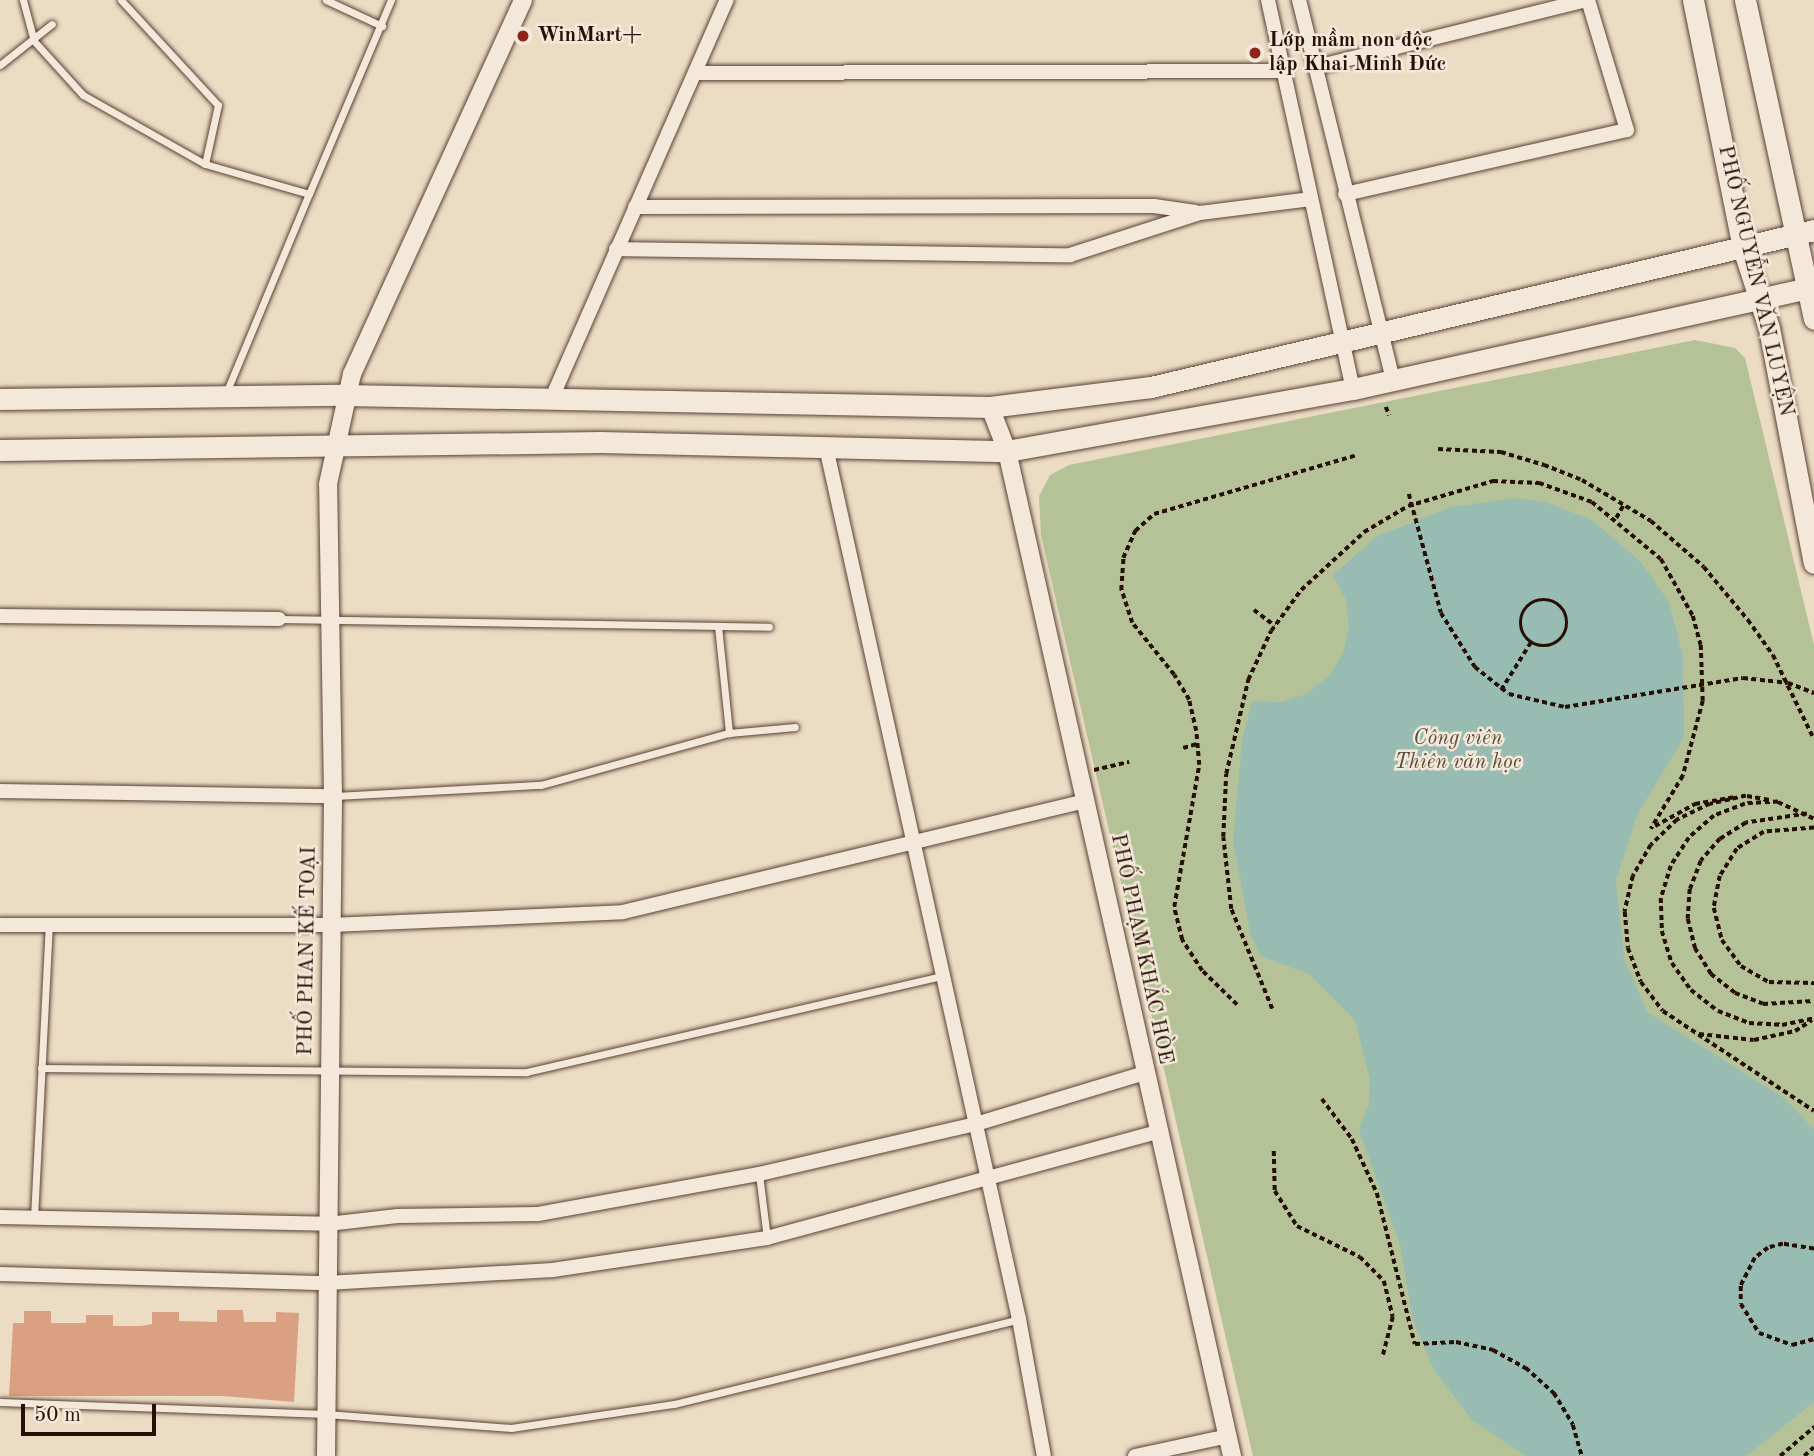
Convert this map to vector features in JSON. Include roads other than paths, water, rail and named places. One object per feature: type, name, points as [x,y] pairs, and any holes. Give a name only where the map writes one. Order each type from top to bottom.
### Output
[{"type":"main road","name":"PHỐ NGUYỄN VĂN LUYỆN","points":[[1693,0],[1743,248],[1760,301],[1814,563]]},
{"type":"main road","points":[[1745,0],[1805,232],[1814,319]]},
{"type":"main road","points":[[0,399],[344,395],[990,407],[1151,387],[1805,232]]},
{"type":"main road","points":[[0,450],[600,442],[1007,451],[1353,389],[1810,288]]},
{"type":"street","name":"PHỐ PHAN KẾ TOẠI","points":[[326,1456],[333,796],[328,484],[344,395],[523,0]]},
{"type":"street","points":[[551,400],[727,0]]},
{"type":"street","points":[[1268,0],[1353,389]]},
{"type":"street","points":[[1299,0],[1393,379]]},
{"type":"street","points":[[1316,66],[1587,0],[1628,130],[1345,194]]},
{"type":"street","points":[[695,74],[1284,71]]},
{"type":"street","points":[[616,249],[1070,255],[1200,213],[1311,199]]},
{"type":"street","points":[[635,207],[1154,206],[1200,213]]},
{"type":"street","name":"PHỐ PHẠM KHẮC HÒE","points":[[990,407],[1007,451],[1144,1073],[1232,1456]]},
{"type":"street","points":[[826,447],[1019,1319],[1044,1456]]},
{"type":"street","points":[[0,616],[279,619]]},
{"type":"street","points":[[0,791],[333,796]]},
{"type":"street","points":[[0,925],[331,925],[623,912],[1085,801]]},
{"type":"street","points":[[0,1217],[328,1224],[398,1216],[538,1214],[759,1174],[976,1124],[1144,1073]]},
{"type":"street","points":[[0,1275],[327,1283],[553,1270],[767,1238],[989,1182],[1158,1132]]},
{"type":"street","points":[[1135,1456],[1228,1436]]},
{"type":"lane","points":[[23,0],[34,41],[83,95],[205,164],[309,194]]},
{"type":"lane","points":[[121,0],[218,104],[205,164]]},
{"type":"lane","points":[[326,0],[382,26]]},
{"type":"lane","points":[[226,397],[231,372],[391,0]]},
{"type":"lane","points":[[0,65],[34,41],[52,24]]},
{"type":"lane","points":[[279,619],[769,627]]},
{"type":"lane","points":[[718,626],[729,733]]},
{"type":"lane","points":[[333,796],[541,785],[729,733],[795,727]]},
{"type":"lane","points":[[34,1218],[49,925]]},
{"type":"lane","points":[[41,1068],[526,1072],[943,975]]},
{"type":"lane","points":[[759,1174],[767,1238]]},
{"type":"lane","points":[[0,1402],[326,1414],[511,1428],[674,1405],[1019,1319]]},
{"type":"water","points":[[1516,498],[1548,503],[1592,520],[1640,561],[1669,602],[1683,657],[1684,737],[1637,815],[1616,881],[1624,958],[1647,1012],[1784,1098],[1814,1129],[1814,1402],[1746,1456],[1526,1456],[1473,1421],[1434,1370],[1413,1320],[1400,1245],[1359,1130],[1369,1103],[1370,1080],[1355,1020],[1309,974],[1261,956],[1251,936],[1233,841],[1242,741],[1252,701],[1280,702],[1306,694],[1328,677],[1343,654],[1349,627],[1346,600],[1333,575],[1377,536],[1451,507]]},
{"type":"place","name":"WinMart+","points":[[523,36]]},
{"type":"place","name":"Lớp mầm non độc lập Khai Minh Đức","points":[[1255,53]]},
{"type":"park label","name":"Công viên Thiên văn học","points":[[1458,751]]}]
